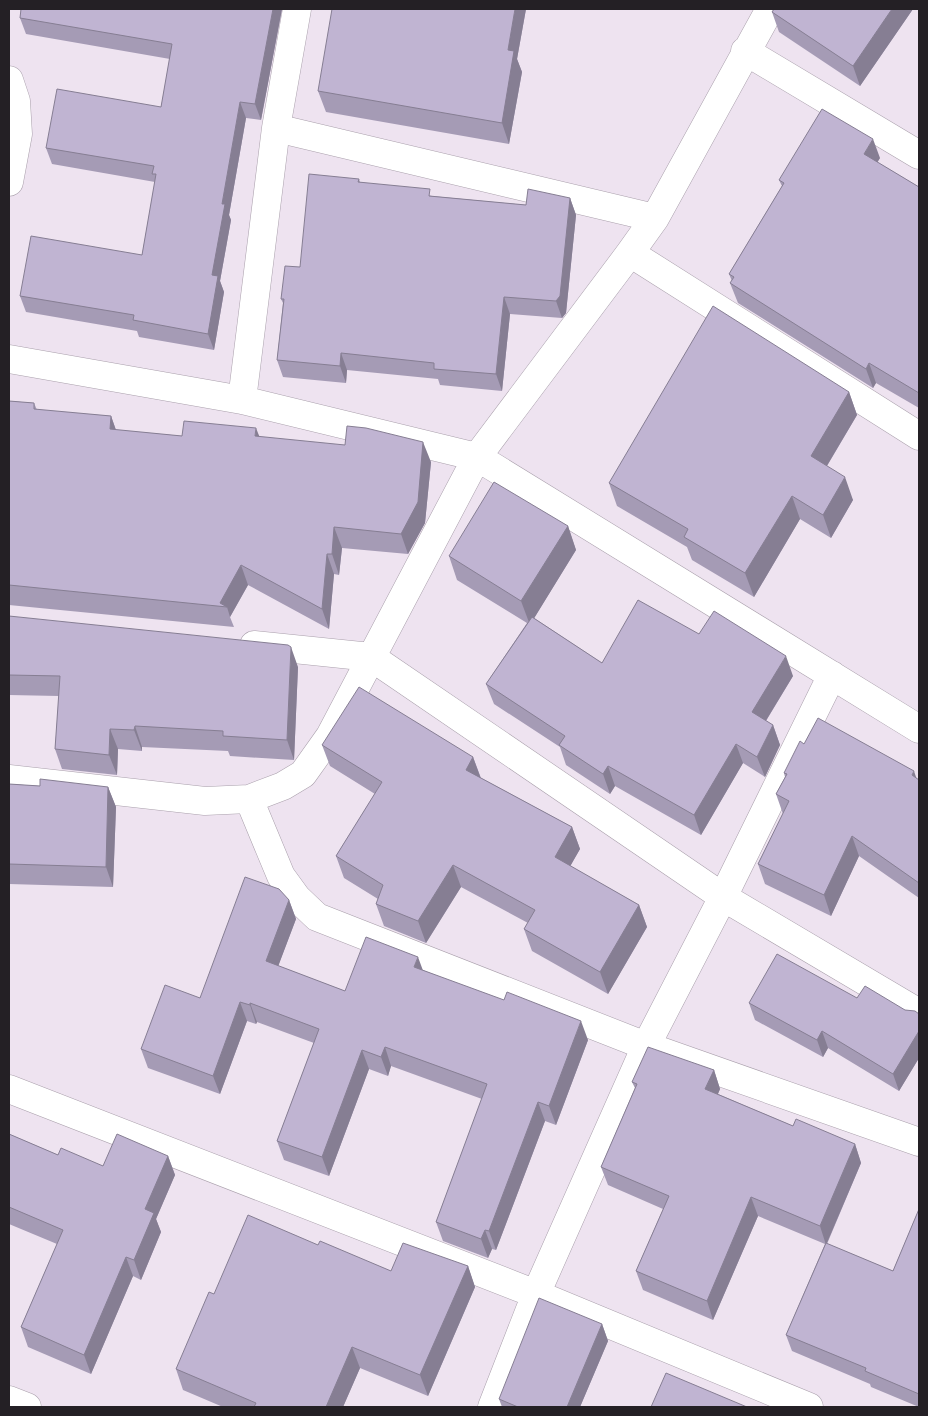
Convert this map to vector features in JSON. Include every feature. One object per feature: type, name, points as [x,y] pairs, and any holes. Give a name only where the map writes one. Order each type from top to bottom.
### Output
[{"type":"street","points":[[242,400],[276,128],[297,9]]},
{"type":"street","points":[[9,778],[205,801],[249,799],[283,786],[303,774],[330,736],[477,456],[655,218],[745,51],[770,9]]},
{"type":"street","points":[[745,51],[919,155]]},
{"type":"street","points":[[9,80],[16,101],[18,134],[9,182]]},
{"type":"street","points":[[276,128],[655,218]]},
{"type":"street","points":[[630,253],[919,436]]},
{"type":"street","points":[[9,359],[242,400],[477,456],[919,729]]},
{"type":"street","points":[[234,643],[371,657],[723,897],[919,1013]]},
{"type":"street","points":[[492,1407],[536,1294],[646,1046],[723,897],[832,675]]},
{"type":"street","points":[[249,799],[281,876],[297,898],[317,917],[646,1046],[919,1142]]},
{"type":"street","points":[[9,1089],[536,1294],[809,1407]]},
{"type":"street","points":[[9,1400],[27,1407]]},
{"type":"building","points":[[21,9],[273,9],[255,104],[240,102],[212,275],[218,276],[208,334],[133,320],[134,315],[20,296],[31,236],[142,255],[156,174],[152,174],[154,166],[46,148],[57,89],[161,107],[172,44],[20,18]]},
{"type":"building","points":[[332,9],[515,9],[508,50],[514,51],[502,123],[318,91]]},
{"type":"building","points":[[774,9],[892,9],[853,66],[772,12]]},
{"type":"building","points":[[822,109],[873,139],[864,154],[919,187],[919,393],[869,363],[866,369],[730,283],[734,277],[729,274],[784,183],[779,180]]},
{"type":"building","points":[[309,174],[359,179],[358,182],[430,189],[429,196],[526,205],[528,189],[570,198],[560,296],[556,301],[504,297],[496,374],[434,369],[434,363],[341,353],[340,366],[277,360],[284,299],[281,299],[285,266],[300,267]]},
{"type":"building","points":[[713,306],[849,392],[811,456],[845,477],[823,515],[792,496],[745,573],[684,537],[688,529],[609,483]]},
{"type":"building","points":[[9,401],[34,403],[34,409],[111,416],[110,429],[182,436],[184,421],[256,428],[255,436],[345,445],[347,426],[366,428],[423,442],[418,502],[401,534],[334,527],[332,554],[327,554],[322,609],[241,565],[220,603],[227,607],[9,585]]},
{"type":"building","points":[[494,482],[568,526],[521,601],[449,556]]},
{"type":"building","points":[[638,600],[699,634],[714,611],[786,656],[752,712],[773,725],[757,757],[736,744],[694,815],[608,766],[603,774],[559,745],[565,736],[486,684],[532,617],[602,663]]},
{"type":"building","points":[[9,616],[288,645],[291,647],[287,740],[223,736],[223,731],[135,726],[134,730],[110,729],[109,755],[55,749],[60,676],[9,675]]},
{"type":"building","points":[[359,687],[473,757],[466,770],[572,827],[555,857],[639,905],[600,972],[524,929],[535,910],[453,865],[418,921],[376,904],[383,885],[336,856],[382,782],[322,745]]},
{"type":"building","points":[[818,718],[914,771],[912,775],[919,780],[919,883],[852,836],[824,895],[758,864],[789,801],[776,794],[787,774],[784,773],[800,741],[804,744]]},
{"type":"building","points":[[40,779],[108,787],[106,867],[9,864],[9,784],[40,786]]},
{"type":"building","points":[[245,877],[279,889],[289,900],[266,961],[345,991],[366,937],[418,957],[414,967],[504,1000],[507,992],[581,1021],[549,1106],[538,1102],[489,1231],[485,1230],[481,1239],[436,1222],[487,1084],[385,1047],[381,1057],[362,1050],[322,1157],[277,1141],[319,1029],[250,1003],[250,1005],[240,1002],[213,1076],[141,1049],[165,985],[200,998]]},
{"type":"building","points":[[777,954],[857,998],[865,986],[905,1010],[915,1011],[919,1014],[919,1031],[893,1074],[822,1031],[817,1040],[749,1003]]},
{"type":"building","points":[[648,1047],[714,1070],[705,1089],[793,1126],[796,1119],[855,1144],[820,1226],[751,1197],[707,1301],[636,1271],[669,1196],[601,1167],[637,1084],[632,1082]]},
{"type":"building","points":[[9,1134],[58,1155],[61,1148],[103,1166],[117,1134],[168,1156],[145,1209],[154,1213],[134,1260],[126,1257],[84,1355],[21,1327],[63,1230],[9,1207]]},
{"type":"building","points":[[919,1209],[919,1394],[865,1371],[866,1368],[786,1335],[826,1243],[893,1271]]},
{"type":"building","points":[[248,1215],[318,1245],[320,1241],[391,1271],[403,1243],[468,1266],[420,1375],[352,1347],[326,1407],[254,1407],[256,1403],[176,1369],[209,1292],[214,1294]]},
{"type":"building","points":[[539,1298],[602,1324],[567,1407],[518,1407],[499,1399]]},
{"type":"building","points":[[666,1373],[747,1407],[651,1407]]}]
